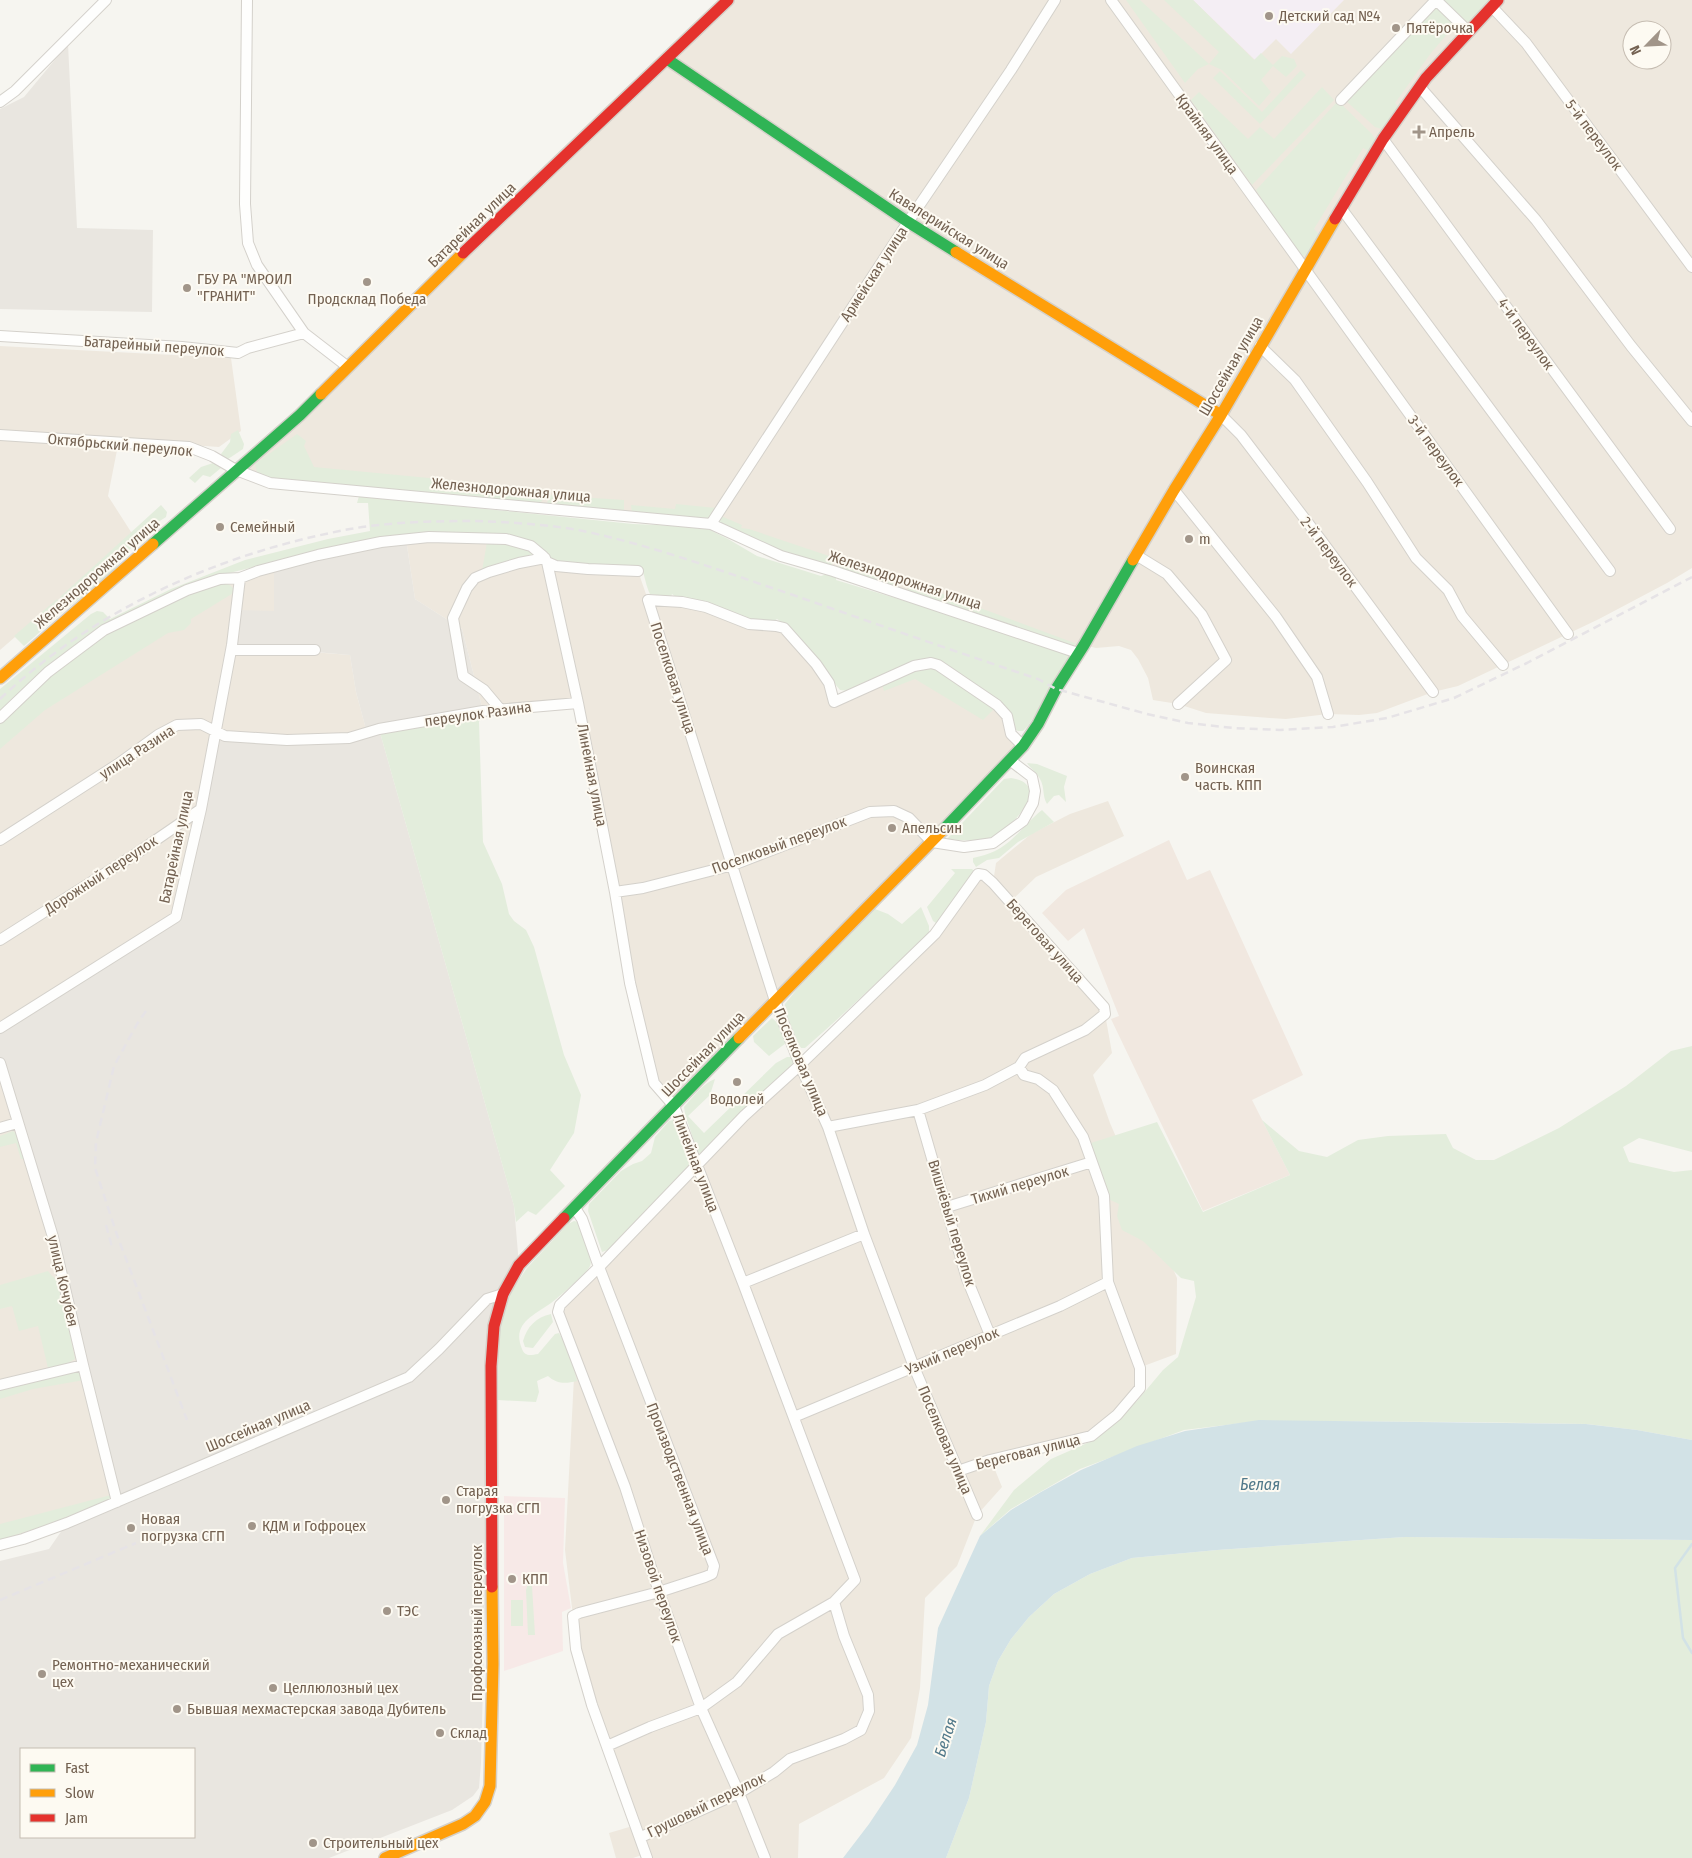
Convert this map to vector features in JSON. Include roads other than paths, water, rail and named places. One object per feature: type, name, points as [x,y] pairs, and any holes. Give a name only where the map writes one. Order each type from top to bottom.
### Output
[{"type":"main road","name":"Батарейная улица","points":[[236,470],[300,415],[491,225],[728,0]]},
{"type":"main road","name":"Шоссейная улица","points":[[494,1326],[503,1294],[519,1265],[775,1000],[932,842],[1023,746],[1038,724],[1056,689],[1174,490],[1221,416],[1304,269],[1383,139],[1420,87],[1495,3]]},
{"type":"main road","name":"Кавалерийская улица","points":[[667,59],[908,222],[1221,416]]},
{"type":"main road","name":"Железнодорожная улица","points":[[0,678],[236,470]]},
{"type":"main road","name":"Профсоюзный переулок","points":[[385,1858],[463,1824],[476,1816],[485,1802],[490,1786],[493,1664],[491,1366],[494,1326]]},
{"type":"street","points":[[0,102],[14,91],[106,0]]},
{"type":"street","points":[[247,0],[244,204],[248,243],[257,265],[304,333],[348,367]]},
{"type":"street","name":"Армейская улица","points":[[711,524],[908,222],[1011,70],[1055,0]]},
{"type":"street","name":"Крайняя улица","points":[[1111,0],[1304,269]]},
{"type":"street","points":[[1341,100],[1436,0],[1468,32]]},
{"type":"street","name":"5-й переулок","points":[[1495,3],[1692,267]]},
{"type":"street","points":[[1420,87],[1536,220],[1631,346],[1692,422]]},
{"type":"street","name":"4-й переулок","points":[[1383,139],[1670,529]]},
{"type":"street","points":[[1341,208],[1610,572]]},
{"type":"street","name":"3-й переулок","points":[[1304,269],[1568,634]]},
{"type":"street","name":"Батарейный переулок","points":[[0,336],[182,347],[238,353],[248,348],[304,333]]},
{"type":"street","points":[[1260,346],[1295,380],[1367,482],[1416,558],[1448,590],[1462,616],[1503,665]]},
{"type":"street","name":"2-й переулок","points":[[1221,416],[1246,442],[1433,692]]},
{"type":"street","name":"Октябрьский переулок","points":[[0,435],[189,447],[212,456],[236,470]]},
{"type":"street","name":"Железнодорожная улица","points":[[236,470],[270,483],[711,524],[782,556],[833,571],[1078,653]]},
{"type":"street","points":[[1174,490],[1276,617],[1317,677],[1328,714]]},
{"type":"street","points":[[0,718],[48,672],[104,630],[187,590],[220,579],[240,578],[318,554],[382,542],[429,537],[506,539],[531,546],[546,560],[556,566],[638,570]]},
{"type":"street","points":[[1136,556],[1167,574],[1202,615],[1226,660],[1178,704]]},
{"type":"street","points":[[500,709],[484,690],[463,676],[453,618],[467,588],[475,578],[519,563],[546,560]]},
{"type":"street","name":"Линейная улица","points":[[546,560],[578,703],[615,892],[630,983],[654,1082],[674,1106],[855,1580],[834,1602]]},
{"type":"street","name":"Батарейная улица","points":[[0,1028],[176,917],[200,810],[231,650],[240,578]]},
{"type":"street","name":"Поселковая улица","points":[[977,1515],[914,1367],[864,1234],[828,1127],[800,1065],[775,1000],[648,600],[682,602],[706,607],[749,624],[784,628],[816,664],[829,683],[834,702],[914,666],[931,663],[938,665],[997,705],[1007,716],[1011,734],[1023,746]]},
{"type":"street","points":[[231,650],[315,650]]},
{"type":"street","name":"переулок Разина","points":[[379,729],[500,709],[578,703]]},
{"type":"street","name":"улица Разина","points":[[0,840],[118,764],[158,735],[177,725],[201,724],[225,736],[286,740],[349,738],[379,729]]},
{"type":"street","points":[[932,842],[964,847],[993,843],[1023,821],[1033,803],[1035,791],[1032,778],[1011,760]]},
{"type":"street","name":"Дорожный переулок","points":[[0,940],[137,853],[200,810]]},
{"type":"street","name":"Поселковый переулок","points":[[615,892],[643,888],[733,865],[870,812],[894,811],[909,818],[932,842]]},
{"type":"street","name":"Береговая улица","points":[[800,1065],[934,934],[978,874],[984,875],[993,883],[1104,1008],[1105,1014],[1084,1030],[1025,1058],[1019,1067],[1024,1075],[1038,1079],[1053,1090],[1083,1137],[1104,1196],[1108,1282],[1140,1368],[1140,1388],[1117,1415],[1091,1436],[990,1460],[958,1470]]},
{"type":"street","name":"улица Кочубея","points":[[0,1063],[53,1237],[118,1502]]},
{"type":"street","points":[[599,1267],[744,1116],[800,1065]]},
{"type":"street","points":[[828,1127],[918,1110],[985,1085],[1019,1067]]},
{"type":"street","name":"Вишнёвый переулок","points":[[918,1110],[967,1280],[990,1335]]},
{"type":"street","points":[[0,1128],[17,1123]]},
{"type":"street","name":"Тихий переулок","points":[[947,1207],[1092,1162]]},
{"type":"street","name":"Производственная улица","points":[[575,1208],[582,1219],[714,1566],[712,1574],[705,1577],[573,1616],[576,1650],[592,1705],[647,1858]]},
{"type":"street","points":[[743,1283],[864,1234]]},
{"type":"street","name":"Низовой переулок","points":[[599,1267],[560,1305],[558,1312],[625,1487],[659,1592],[701,1708],[739,1793],[765,1858]]},
{"type":"street","name":"Узкий переулок","points":[[794,1417],[1060,1306],[1108,1282]]},
{"type":"street","name":"Шоссейная улица","points":[[0,1545],[67,1523],[409,1377],[487,1299],[503,1294]]},
{"type":"street","points":[[0,1385],[83,1365]]},
{"type":"street","points":[[607,1746],[701,1708],[737,1682],[778,1634],[834,1602]]},
{"type":"street","name":"Грушовый переулок","points":[[640,1837],[739,1793],[774,1772],[790,1759],[844,1739],[861,1730],[869,1711],[868,1695],[844,1636],[834,1602]]},
{"type":"water","name":"Белая","points":[[1259,1420],[1586,1424],[1637,1430],[1692,1440],[1692,1540],[1405,1537],[1132,1558],[1090,1574],[1054,1594],[1029,1617],[1011,1639],[998,1661],[989,1686],[986,1722],[969,1798],[946,1858],[843,1858],[895,1785],[917,1745],[928,1705],[938,1628],[980,1536],[1011,1510],[1041,1492],[1081,1470],[1137,1446],[1185,1431]]},
{"type":"waterway","points":[[1692,1544],[1675,1568],[1683,1638],[1692,1653]]},
{"type":"railway","points":[[0,699],[37,667],[77,637],[163,589],[208,569],[302,539],[350,529],[396,523],[457,521],[512,523],[565,528],[606,536],[688,560],[796,596],[1038,679],[1056,689],[1147,714],[1188,723],[1233,728],[1280,730],[1333,727],[1387,718],[1454,698],[1527,663],[1692,577]]},
{"type":"railway","points":[[146,1011],[114,1066],[96,1142],[95,1168],[117,1235],[187,1420]]},
{"type":"railway","points":[[106,1225],[112,1247]]},
{"type":"railway","points":[[0,1600],[136,1543]]},
{"type":"place","name":"Детский сад №4","points":[[1269,16]]},
{"type":"place","name":"Пятёрочка","points":[[1396,28]]},
{"type":"place","name":"Апрель","points":[[1419,132]]},
{"type":"place","name":"Продсклад Победа","points":[[367,282]]},
{"type":"place","name":"ГБУ РА \"МРОИЛ \"ГРАНИТ\"","points":[[187,288]]},
{"type":"place","name":"Семейный","points":[[220,527]]},
{"type":"place","name":"m","points":[[1189,539]]},
{"type":"place","name":"Воинская часть. КПП","points":[[1185,777]]},
{"type":"place","name":"Апельсин","points":[[892,828]]},
{"type":"place","name":"Водолей","points":[[737,1082]]},
{"type":"place","name":"Старая погрузка СГП","points":[[446,1500]]},
{"type":"place","name":"КДМ и Гофроцех","points":[[252,1526]]},
{"type":"place","name":"Новая погрузка СГП","points":[[131,1528]]},
{"type":"place","name":"КПП","points":[[512,1579]]},
{"type":"place","name":"ТЭС","points":[[387,1611]]},
{"type":"place","name":"Ремонтно-механический цех","points":[[42,1674]]},
{"type":"place","name":"Целлюлозный цех","points":[[273,1688]]},
{"type":"place","name":"Бывшая мехмастерская завода Дубитель","points":[[177,1709]]},
{"type":"place","name":"Склад","points":[[440,1733]]},
{"type":"place","name":"Строительный цех","points":[[313,1843]]}]
